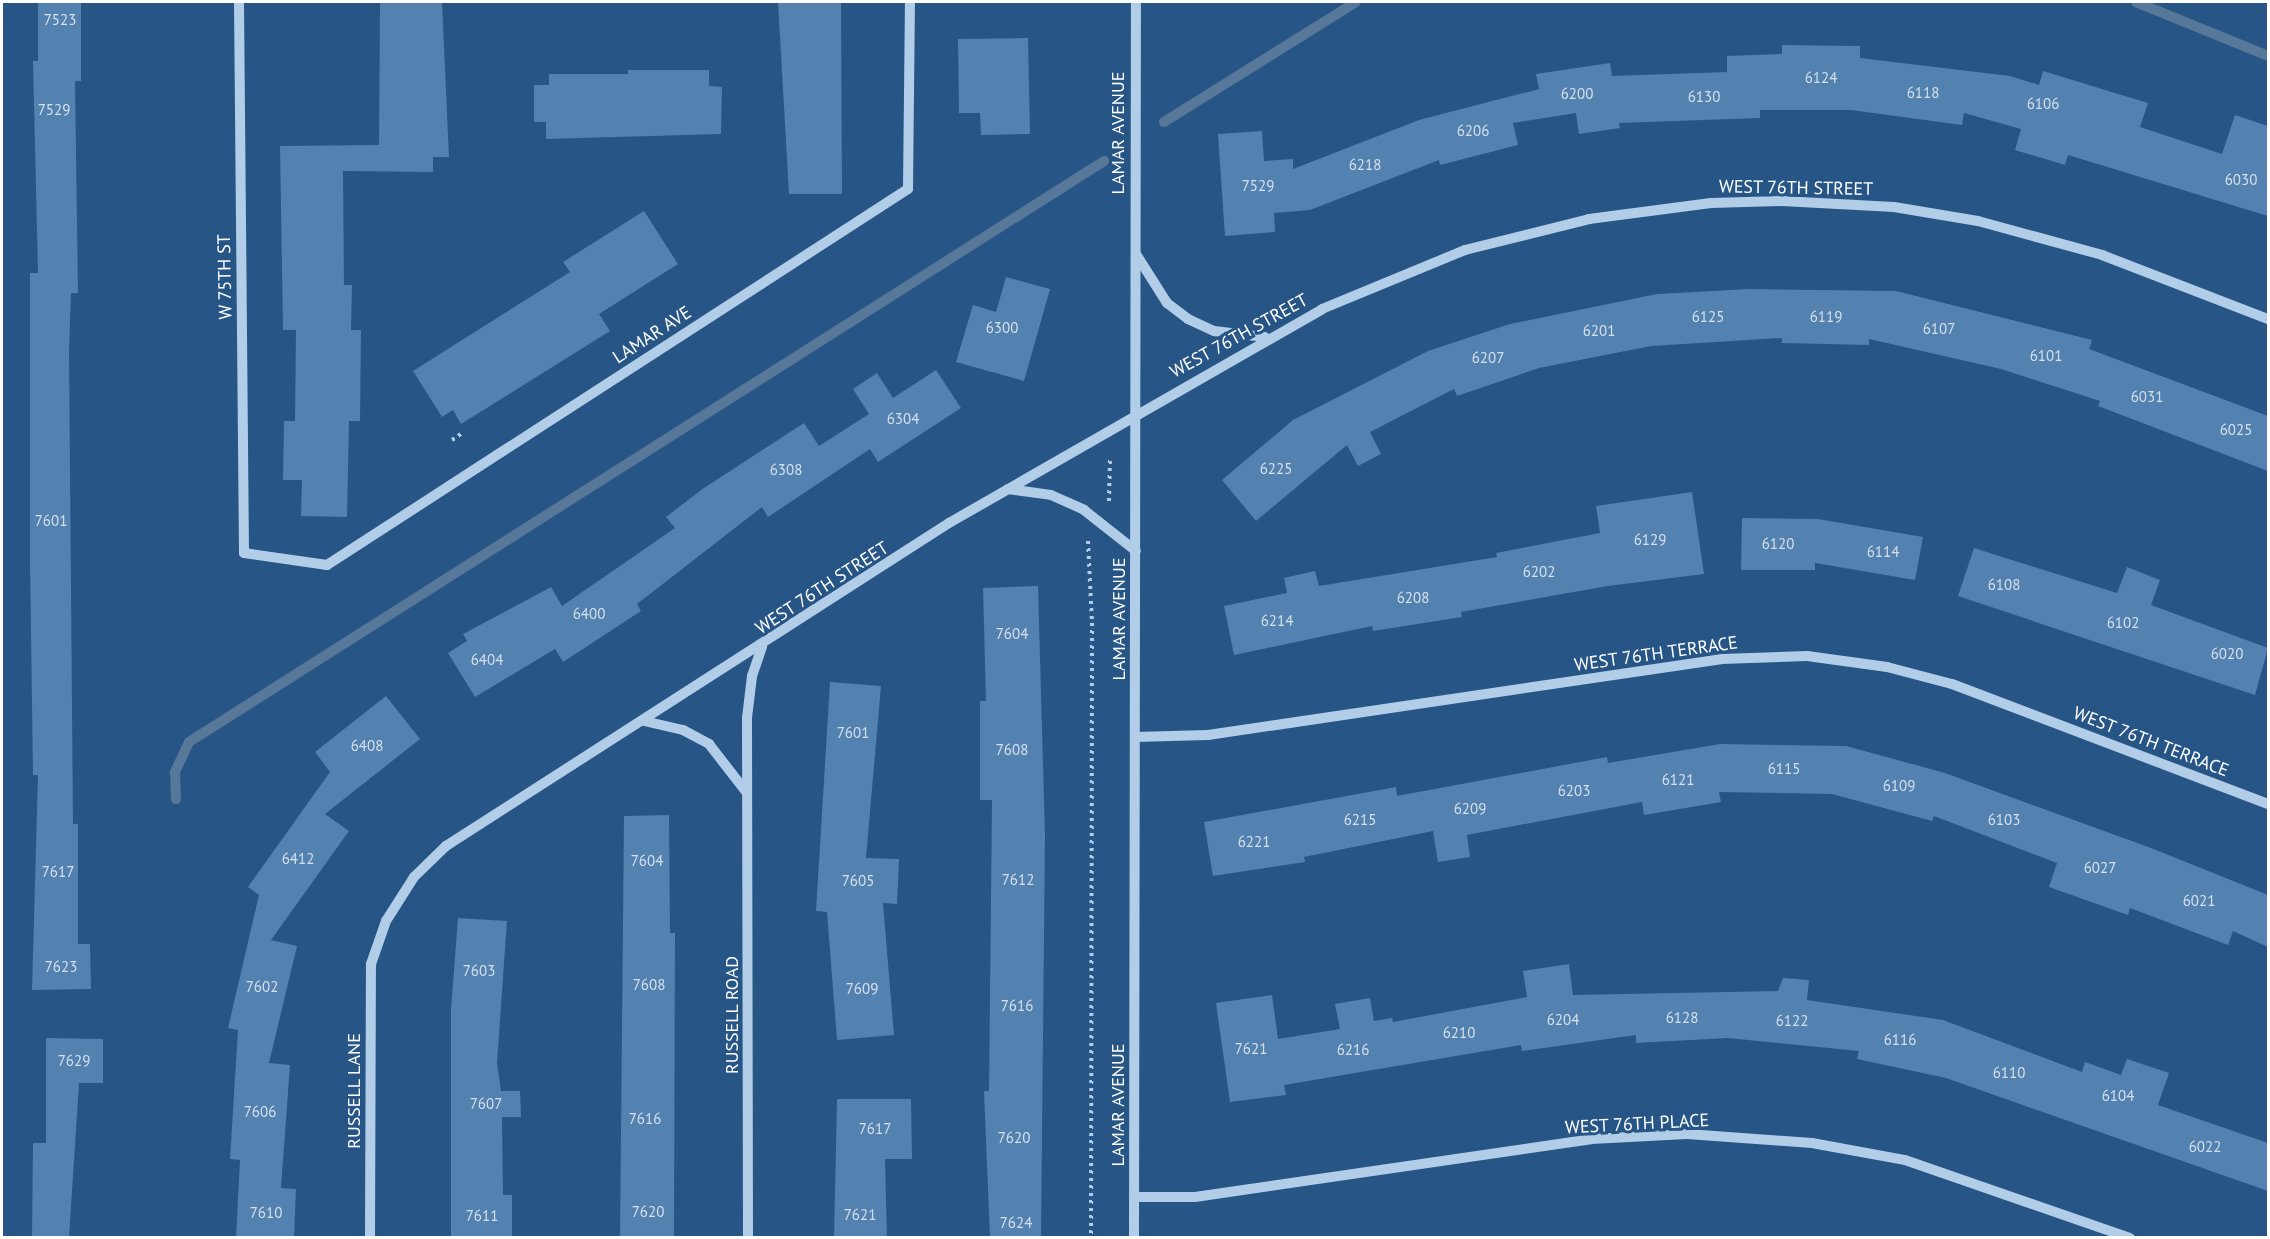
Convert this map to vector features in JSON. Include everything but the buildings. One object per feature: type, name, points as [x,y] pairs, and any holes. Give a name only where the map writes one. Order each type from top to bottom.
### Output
[{"type":"street","name":"W 75TH ST","points":[[239,2],[244,553]]},
{"type":"street","name":"LAMAR AVE","points":[[244,553],[327,565],[908,189],[910,2]]},
{"type":"street","name":"LAMAR AVENUE","points":[[1134,1238],[1136,2]]},
{"type":"street","name":"WEST 76TH STREET","points":[[377,947],[386,921],[414,876],[446,846],[1008,489],[1137,412],[1266,337],[1394,276],[1465,250],[1589,219],[1711,203],[1782,201],[1894,207],[1978,221],[2102,255],[2268,319]]},
{"type":"street","points":[[1135,252],[1167,303],[1188,319],[1214,331],[1266,337]]},
{"type":"street","points":[[1008,489],[1052,495],[1084,510],[1136,551]]},
{"type":"street","name":"RUSSELL ROAD","points":[[748,1238],[748,708],[762,647]]},
{"type":"street","name":"WEST 76TH TERRACE","points":[[1135,737],[1208,735],[1722,658],[1807,656],[1887,667],[1952,684],[2268,804]]},
{"type":"street","points":[[644,722],[683,730],[709,744],[747,793]]},
{"type":"street","name":"RUSSELL LANE","points":[[370,1238],[371,964],[377,947]]},
{"type":"street","name":"WEST 76TH PLACE","points":[[1135,1197],[1195,1197],[1591,1139],[1687,1134],[1812,1143],[1905,1160],[2130,1238]]},
{"type":"path","points":[[452,440],[461,434]]},
{"type":"path","points":[[1109,501],[1110,448]]},
{"type":"path","points":[[1090,539],[1091,1238]]},
{"type":"waterway","points":[[1164,122],[1356,2]]},
{"type":"waterway","points":[[2136,2],[2268,56]]},
{"type":"waterway","points":[[176,799],[175,772],[189,742],[1104,161]]}]
